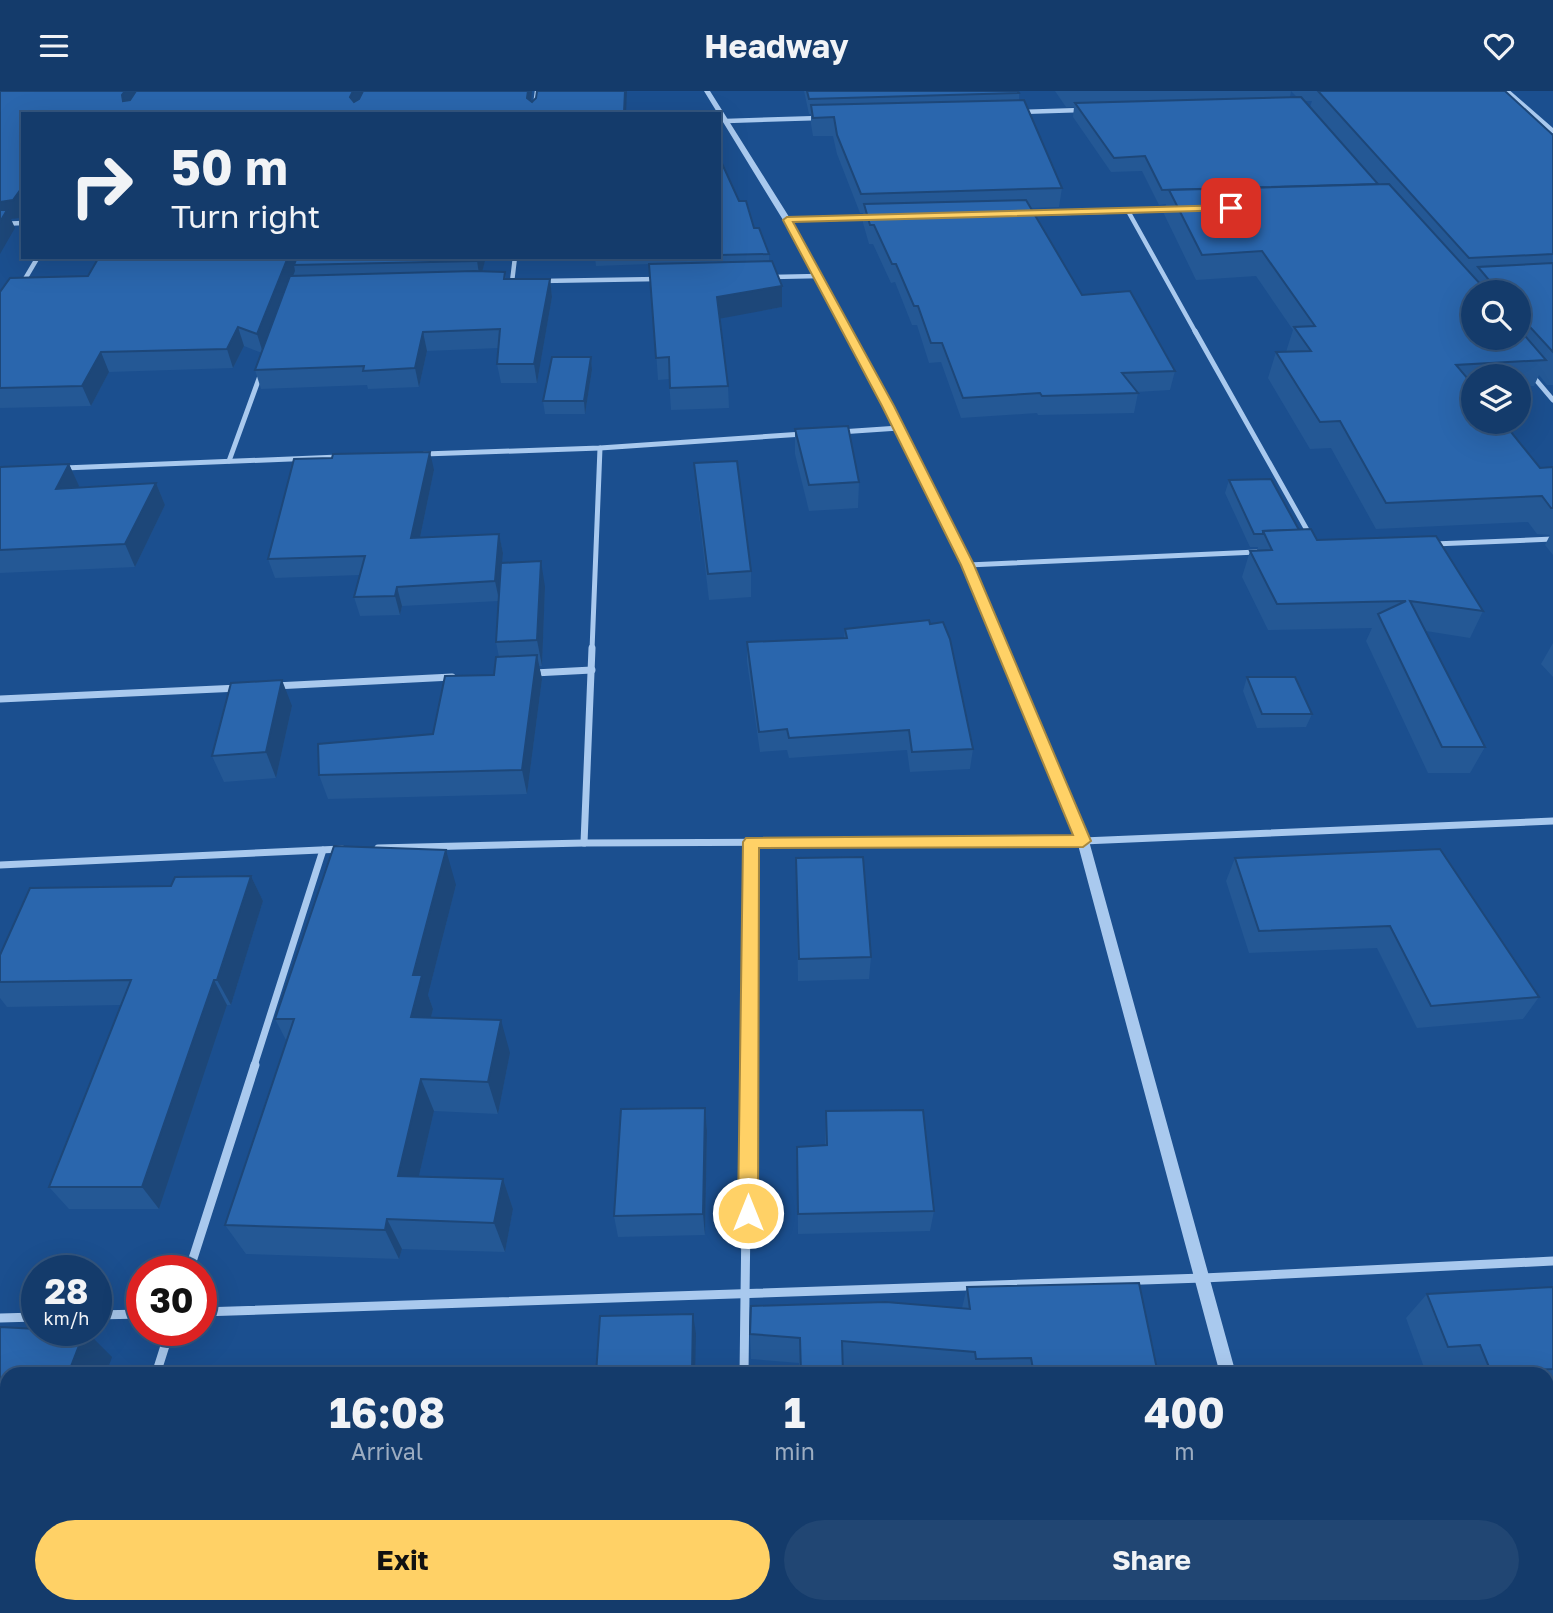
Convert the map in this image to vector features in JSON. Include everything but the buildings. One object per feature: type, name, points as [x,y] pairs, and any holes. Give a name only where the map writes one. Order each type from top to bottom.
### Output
[{"type":"street","points":[[534,112],[537,91]]},
{"type":"street","points":[[707,91],[720,112]]},
{"type":"street","points":[[1507,91],[1553,131]]},
{"type":"street","points":[[1504,101],[1518,100]]},
{"type":"street","points":[[1019,112],[1088,110]]},
{"type":"street","points":[[721,113],[819,276],[968,565],[1083,841],[1226,1367]]},
{"type":"street","points":[[726,121],[823,118]]},
{"type":"street","points":[[1019,214],[1182,209]]},
{"type":"street","points":[[1128,211],[1318,549]]},
{"type":"street","points":[[787,220],[883,217]]},
{"type":"street","points":[[0,224],[21,223]]},
{"type":"street","points":[[20,287],[37,259]]},
{"type":"street","points":[[512,282],[515,259]]},
{"type":"street","points":[[763,277],[819,276]]},
{"type":"street","points":[[540,281],[665,279]]},
{"type":"street","points":[[498,282],[526,282]]},
{"type":"street","points":[[229,461],[265,363]]},
{"type":"street","points":[[1531,375],[1553,400]]},
{"type":"street","points":[[831,433],[899,428]]},
{"type":"street","points":[[422,454],[600,448],[818,433]]},
{"type":"street","points":[[584,843],[600,448]]},
{"type":"street","points":[[54,468],[353,457]]},
{"type":"street","points":[[1429,544],[1553,539]]},
{"type":"street","points":[[968,565],[1265,552]]},
{"type":"street","points":[[523,674],[592,670]]},
{"type":"street","points":[[262,687],[455,677]]},
{"type":"street","points":[[0,699],[248,687]]},
{"type":"street","points":[[364,849],[584,843],[1083,841],[1553,821]]},
{"type":"street","points":[[744,1367],[751,842]]},
{"type":"street","points":[[0,865],[350,849]]},
{"type":"street","points":[[194,1255],[323,850]]},
{"type":"street","points":[[217,1311],[1203,1278],[1553,1261]]},
{"type":"street","points":[[0,1318],[21,1317]]},
{"type":"street","points":[[158,1367],[165,1346]]},
{"type":"route","points":[[748,1213],[751,842],[1083,841],[968,565],[888,406],[787,220],[1231,208]]}]
